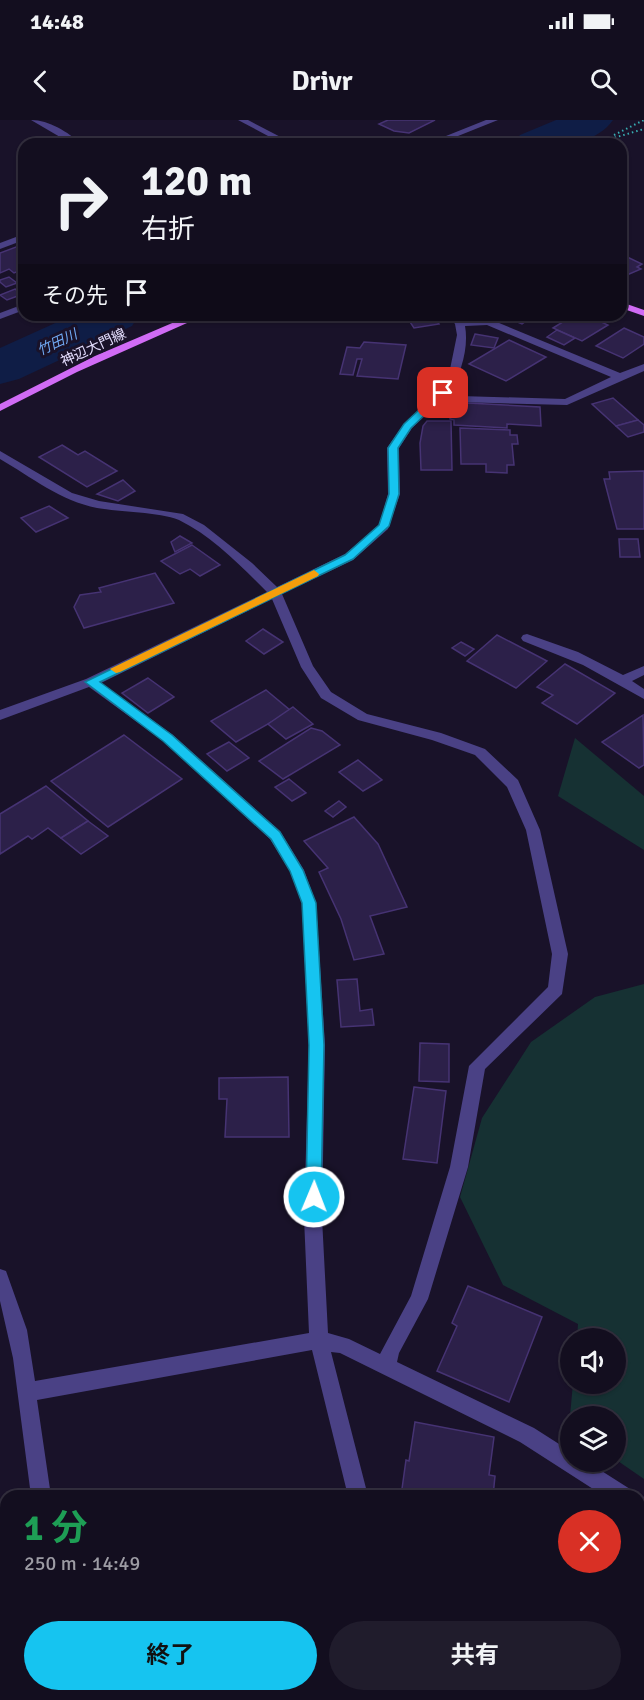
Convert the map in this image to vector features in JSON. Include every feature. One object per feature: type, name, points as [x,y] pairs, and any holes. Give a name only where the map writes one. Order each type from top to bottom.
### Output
[{"type":"main road","points":[[627,307],[644,313]]},
{"type":"main road","name":"神辺大門線","points":[[0,408],[32,390],[186,321]]},
{"type":"street","points":[[35,120],[69,138]]},
{"type":"street","points":[[242,120],[278,138]]},
{"type":"street","points":[[446,138],[494,120]]},
{"type":"street","points":[[0,246],[18,239]]},
{"type":"street","points":[[0,316],[18,309]]},
{"type":"street","points":[[0,715],[91,682],[349,557],[384,526],[394,494],[393,448],[408,426],[443,393],[453,379],[462,335],[458,321]]},
{"type":"street","points":[[478,321],[488,322],[620,377]]},
{"type":"street","points":[[443,393],[458,399],[567,402],[644,367]]},
{"type":"street","points":[[0,454],[68,495],[97,504],[179,516],[200,527],[248,566],[275,592],[307,667],[326,695],[363,717],[436,736],[480,752],[513,784],[533,830],[560,954],[556,990],[477,1066],[459,1167],[419,1299],[390,1351],[386,1367]]},
{"type":"street","points":[[527,638],[575,654],[623,680],[644,695]]},
{"type":"street","points":[[623,680],[644,670]]},
{"type":"street","points":[[91,682],[168,738],[275,835],[297,870],[309,903],[317,1045],[313,1218],[319,1340],[356,1490]]},
{"type":"street","points":[[0,1277],[8,1295],[18,1334],[40,1490]]},
{"type":"street","points":[[28,1392],[319,1340],[342,1345],[527,1435],[614,1490]]},
{"type":"path","points":[[607,138],[644,120]]},
{"type":"path","points":[[609,138],[644,129]]},
{"type":"green space","points":[[575,738],[644,796],[644,850],[558,796]]},
{"type":"green space","points":[[644,984],[644,1479],[626,1467],[626,1406],[571,1406],[572,1394],[626,1394],[626,1328],[578,1328],[578,1324],[503,1285],[460,1197],[482,1118],[531,1042],[595,997]]},
{"type":"building","points":[[388,120],[435,120],[409,133],[394,131],[379,124]]},
{"type":"building","points":[[18,246],[18,271],[14,273],[9,269],[0,273],[0,253]]},
{"type":"building","points":[[627,257],[642,264],[637,267],[641,269],[627,275]]},
{"type":"building","points":[[9,277],[17,283],[6,287],[0,280]]},
{"type":"building","points":[[15,289],[18,291],[18,296],[7,300],[0,295]]},
{"type":"building","points":[[409,321],[437,321],[439,324],[414,328]]},
{"type":"building","points":[[564,321],[599,321],[608,325],[582,341],[553,328]]},
{"type":"building","points":[[624,328],[644,337],[644,344],[623,358],[596,346]]},
{"type":"building","points":[[557,330],[575,338],[564,345],[547,337]]},
{"type":"building","points":[[475,334],[498,338],[494,348],[471,345]]},
{"type":"building","points":[[509,340],[546,357],[506,381],[469,364]]},
{"type":"building","points":[[364,342],[406,345],[398,379],[357,376],[362,359],[357,359],[353,375],[340,374],[347,347],[360,348]]},
{"type":"building","points":[[613,398],[638,420],[616,426],[592,404]]},
{"type":"building","points":[[451,404],[540,407],[541,426],[507,424],[507,428],[454,425],[454,420],[450,419]]},
{"type":"building","points":[[638,420],[644,425],[644,432],[628,437],[616,426]]},
{"type":"building","points":[[427,421],[451,421],[452,470],[421,470],[420,443],[423,426]]},
{"type":"building","points":[[460,428],[510,430],[510,435],[517,435],[518,444],[512,444],[514,465],[507,465],[507,473],[486,472],[486,464],[461,464]]},
{"type":"building","points":[[62,445],[78,455],[85,451],[117,471],[87,487],[39,457]]},
{"type":"building","points":[[644,471],[644,529],[617,529],[604,479],[610,479],[609,472]]},
{"type":"building","points":[[123,480],[135,491],[118,501],[97,494]]},
{"type":"building","points":[[49,506],[68,518],[36,532],[21,518]]},
{"type":"building","points":[[180,536],[192,543],[175,552],[171,542]]},
{"type":"building","points":[[619,539],[638,539],[640,557],[620,557]]},
{"type":"building","points":[[192,545],[220,565],[200,576],[190,569],[180,574],[161,561]]},
{"type":"building","points":[[155,573],[174,603],[84,628],[74,607],[80,595],[101,592],[99,588]]},
{"type":"building","points":[[263,629],[283,642],[264,654],[246,641]]},
{"type":"building","points":[[497,635],[547,661],[516,688],[467,661]]},
{"type":"building","points":[[461,642],[474,649],[465,656],[452,648]]},
{"type":"building","points":[[565,664],[615,693],[577,724],[542,703],[553,695],[537,687]]},
{"type":"building","points":[[148,678],[174,697],[148,713],[122,693]]},
{"type":"building","points":[[266,690],[291,711],[236,742],[211,721]]},
{"type":"building","points":[[293,707],[313,724],[286,739],[268,724]]},
{"type":"building","points":[[643,715],[644,765],[639,768],[602,742]]},
{"type":"building","points":[[311,728],[322,731],[340,745],[283,779],[259,761]]},
{"type":"building","points":[[124,735],[182,779],[108,827],[51,781]]},
{"type":"building","points":[[229,742],[249,758],[227,771],[207,754]]},
{"type":"building","points":[[358,760],[382,780],[363,791],[339,772]]},
{"type":"building","points":[[289,779],[306,793],[292,801],[275,787]]},
{"type":"building","points":[[46,786],[88,821],[61,838],[48,828],[32,839],[28,836],[0,854],[0,814]]},
{"type":"building","points":[[339,801],[346,807],[333,817],[325,811]]},
{"type":"building","points":[[354,817],[378,844],[407,907],[370,916],[384,954],[354,960],[341,919],[319,872],[328,868],[304,841]]},
{"type":"building","points":[[88,821],[108,836],[81,854],[61,838]]},
{"type":"building","points":[[357,979],[360,1011],[372,1009],[374,1025],[341,1027],[337,980]]},
{"type":"building","points":[[420,1043],[449,1044],[449,1082],[419,1081]]},
{"type":"building","points":[[288,1077],[289,1137],[225,1137],[227,1099],[219,1099],[219,1078]]},
{"type":"building","points":[[414,1087],[446,1091],[437,1163],[403,1159]]},
{"type":"building","points":[[468,1286],[542,1317],[509,1402],[437,1371],[457,1326],[452,1323]]},
{"type":"building","points":[[415,1422],[494,1437],[489,1475],[495,1476],[494,1490],[402,1490],[406,1460],[409,1461]]},
{"type":"waterway","name":"竹田川","points":[[549,138],[592,120]]},
{"type":"waterway","name":"竹田川","points":[[0,368],[101,321]]},
{"type":"slow traffic","points":[[116,669],[314,574]]},
{"type":"route","points":[[314,1197],[317,1045],[309,903],[297,870],[275,835],[168,738],[91,682],[349,557],[384,526],[394,494],[393,448],[408,426],[443,393]]}]
